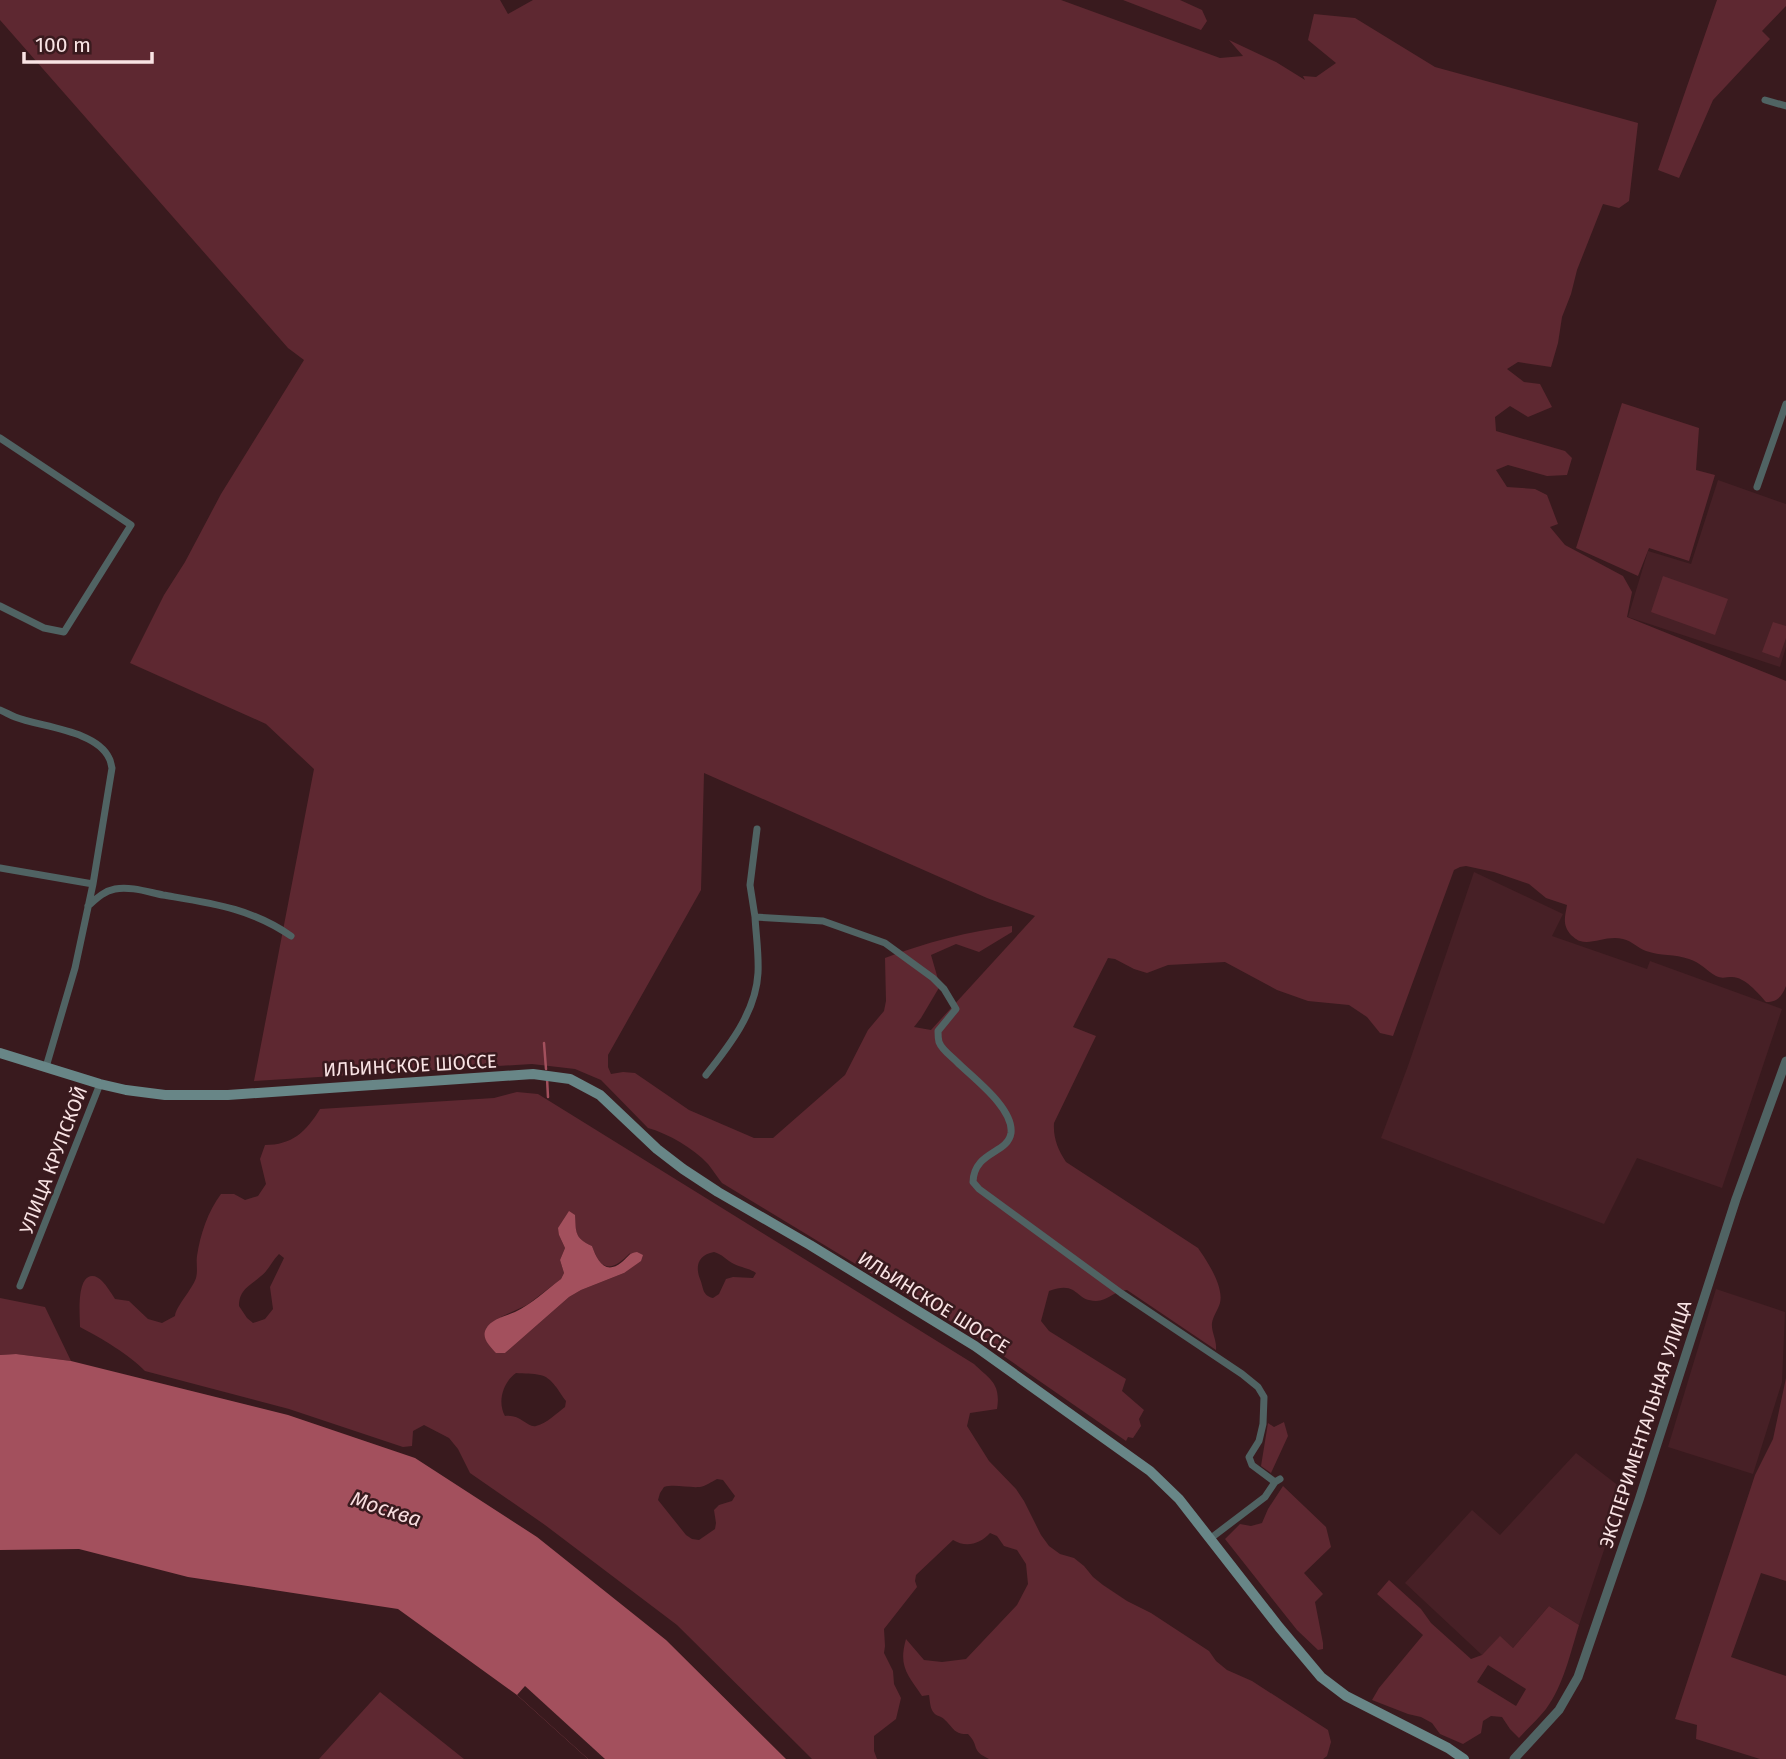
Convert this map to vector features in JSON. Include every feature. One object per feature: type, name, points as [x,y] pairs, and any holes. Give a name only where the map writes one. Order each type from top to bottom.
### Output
[{"type":"main road","name":"ИЛЬИНСКОЕ ШОССЕ","points":[[0,1053],[100,1084],[165,1095],[228,1095],[533,1074],[570,1079],[586,1086],[600,1095],[657,1149],[683,1169],[975,1346],[1150,1471],[1179,1499],[1321,1677],[1346,1696],[1448,1748],[1464,1759]]},
{"type":"street","points":[[1765,100],[1786,106]]},
{"type":"street","points":[[1756,487],[1786,404]]},
{"type":"street","points":[[0,438],[131,525],[64,632],[44,628],[0,606]]},
{"type":"street","points":[[0,710],[15,718],[88,738],[109,757],[112,768],[93,884],[75,968],[46,1067]]},
{"type":"street","points":[[706,1075],[731,1043],[750,1008],[758,974],[755,917],[750,885],[757,829]]},
{"type":"street","points":[[0,868],[93,884]]},
{"type":"street","points":[[88,907],[98,897],[114,889],[131,889],[229,906],[275,925],[291,936]]},
{"type":"street","points":[[755,917],[823,921],[885,943],[933,978],[944,989],[956,1009],[937,1031],[939,1042],[946,1052],[994,1097],[1008,1117],[1011,1131],[1005,1144],[976,1165],[973,1182],[1121,1293],[1258,1387],[1264,1397],[1263,1424],[1259,1441],[1249,1457],[1252,1465],[1277,1481],[1265,1497],[1211,1538]]},
{"type":"street","name":"ЭКСПЕРИМЕНТАЛЬНАЯ УЛИЦА","points":[[1514,1759],[1559,1710],[1578,1676],[1656,1448],[1736,1199],[1786,1061]]},
{"type":"street","name":"УЛИЦА КРУПСКОЙ","points":[[20,1286],[100,1084]]},
{"type":"shaded area","points":[[0,0],[500,0],[508,14],[533,0],[1061,0],[1220,58],[1243,56],[1229,40],[1276,62],[1305,80],[1303,76],[1316,77],[1336,63],[1308,40],[1314,14],[1355,18],[1435,67],[1638,123],[1629,201],[1619,208],[1603,204],[1562,317],[1551,367],[1518,362],[1507,369],[1524,382],[1540,384],[1552,407],[1528,417],[1510,406],[1495,417],[1496,431],[1565,451],[1572,458],[1567,475],[1547,476],[1508,465],[1496,470],[1507,487],[1535,489],[1547,495],[1558,524],[1550,527],[1565,545],[1623,576],[1632,592],[1627,617],[1786,681],[1786,986],[1783,993],[1777,1000],[1766,1002],[1742,980],[1718,977],[1689,959],[1646,951],[1623,939],[1579,941],[1566,928],[1567,905],[1546,898],[1529,884],[1466,866],[1454,870],[1393,1036],[1380,1033],[1367,1017],[1349,1005],[1308,1001],[1277,990],[1225,962],[1168,965],[1147,973],[1108,958],[1073,1027],[1096,1036],[1054,1123],[1057,1144],[1066,1162],[1198,1248],[1214,1274],[1221,1296],[1212,1323],[1216,1350],[1127,1290],[1096,1301],[1084,1298],[1071,1289],[1049,1291],[1041,1321],[1049,1331],[1126,1379],[1122,1391],[1144,1410],[1139,1419],[1141,1426],[1133,1438],[1128,1437],[1126,1441],[976,1337],[722,1183],[695,1152],[648,1128],[601,1080],[575,1069],[532,1064],[254,1081],[314,769],[266,724],[130,663],[164,595],[221,494],[304,360],[288,348],[0,20]],"holes":[[[704,773],[987,898],[1035,916],[931,1030],[914,1027],[940,986],[931,955],[956,944],[979,952],[1012,932],[1012,926],[947,938],[885,958],[884,1011],[868,1030],[845,1075],[773,1138],[754,1138],[689,1110],[635,1073],[611,1074],[608,1055],[701,890]]]},
{"type":"shaded area","points":[[1123,0],[1180,0],[1202,10],[1207,21],[1201,30]]},
{"type":"shaded area","points":[[1717,0],[1786,0],[1786,6],[1762,31],[1770,39],[1713,100],[1679,178],[1658,170]]},
{"type":"shaded area","points":[[1622,403],[1699,428],[1696,470],[1715,475],[1689,561],[1649,548],[1638,576],[1576,548]]},
{"type":"shaded area","points":[[1718,480],[1786,504],[1786,647],[1780,667],[1628,617],[1648,551],[1691,564]]},
{"type":"shaded area","points":[[1663,576],[1728,599],[1715,635],[1651,612]]},
{"type":"shaded area","points":[[1773,622],[1786,626],[1786,638],[1779,658],[1762,652]]},
{"type":"shaded area","points":[[1474,872],[1563,914],[1552,936],[1647,969],[1650,961],[1782,1009],[1722,1188],[1637,1158],[1604,1224],[1381,1138]]},
{"type":"shaded area","points":[[517,1092],[538,1094],[974,1364],[993,1383],[998,1401],[997,1409],[970,1413],[967,1426],[989,1461],[1016,1489],[1049,1546],[1060,1554],[1074,1558],[1103,1585],[1209,1651],[1227,1670],[1252,1681],[1328,1730],[1331,1742],[1327,1756],[1323,1759],[989,1759],[983,1756],[968,1734],[957,1732],[934,1713],[929,1695],[922,1696],[906,1670],[903,1657],[906,1639],[924,1660],[942,1662],[966,1659],[1017,1605],[1028,1584],[1026,1564],[1017,1550],[1004,1546],[997,1536],[990,1533],[973,1544],[953,1540],[916,1575],[917,1587],[884,1629],[884,1653],[901,1698],[896,1719],[874,1736],[877,1759],[812,1759],[677,1625],[545,1525],[470,1473],[449,1438],[424,1425],[413,1431],[412,1446],[403,1447],[289,1409],[145,1371],[123,1353],[80,1327],[81,1290],[83,1283],[92,1276],[102,1281],[115,1299],[129,1301],[148,1319],[162,1323],[175,1316],[196,1278],[202,1232],[221,1194],[234,1194],[245,1200],[258,1196],[266,1184],[260,1159],[265,1145],[291,1140],[304,1130],[320,1109],[494,1098]],"holes":[[[575,1221],[579,1237],[592,1246],[603,1265],[618,1264],[630,1253],[624,1273],[569,1297],[505,1353],[501,1317],[527,1305],[561,1279],[564,1273],[560,1260],[565,1248],[559,1235]],[[714,1252],[756,1273],[753,1278],[726,1279],[719,1294],[713,1298],[709,1297],[704,1291],[698,1270],[699,1262],[704,1256]],[[279,1254],[284,1258],[270,1287],[273,1309],[265,1319],[253,1323],[239,1306],[239,1300],[246,1288],[266,1271]],[[516,1373],[544,1376],[555,1385],[566,1401],[565,1407],[536,1426],[515,1417],[505,1416],[502,1399],[508,1382]],[[717,1479],[723,1480],[735,1496],[732,1501],[719,1505],[714,1510],[715,1529],[699,1540],[692,1539],[658,1500],[664,1487],[704,1486]]]},
{"type":"shaded area","points":[[1716,1289],[1785,1312],[1782,1382],[1753,1474],[1668,1447]]},
{"type":"shaded area","points":[[0,1298],[45,1307],[71,1361],[16,1354],[0,1355]]},
{"type":"shaded area","points":[[1786,1378],[1786,1581],[1761,1573],[1731,1657],[1786,1676],[1786,1759],[1760,1759],[1696,1739],[1697,1725],[1675,1719],[1755,1475],[1773,1439]]},
{"type":"shaded area","points":[[1284,1422],[1288,1436],[1271,1473],[1261,1466],[1268,1423],[1274,1427]]},
{"type":"shaded area","points":[[1576,1453],[1624,1490],[1579,1625],[1549,1606],[1513,1648],[1500,1637],[1482,1655],[1405,1583],[1472,1510],[1500,1535]]},
{"type":"shaded area","points":[[1283,1486],[1326,1527],[1331,1547],[1304,1573],[1323,1594],[1315,1602],[1323,1649],[1318,1650],[1297,1630],[1225,1539],[1240,1524],[1251,1526],[1262,1523]]},
{"type":"shaded area","points":[[1389,1580],[1471,1659],[1482,1655],[1500,1636],[1513,1648],[1549,1606],[1579,1625],[1566,1668],[1552,1699],[1543,1713],[1519,1738],[1502,1717],[1491,1716],[1483,1721],[1481,1733],[1463,1744],[1440,1734],[1432,1723],[1421,1717],[1372,1700],[1423,1635],[1377,1594]],"holes":[[[1488,1665],[1526,1689],[1516,1706],[1477,1682]]]},
{"type":"shaded area","points":[[380,1692],[464,1759],[319,1759]]},
{"type":"water","points":[[569,1211],[575,1215],[579,1237],[592,1246],[596,1256],[606,1267],[616,1266],[630,1254],[637,1252],[643,1255],[641,1261],[624,1273],[569,1297],[505,1353],[496,1353],[485,1339],[488,1326],[527,1305],[561,1279],[564,1273],[560,1260],[565,1248],[558,1228]]},
{"type":"water","name":"Москва","points":[[16,1354],[71,1361],[288,1415],[415,1458],[537,1537],[666,1640],[786,1759],[588,1759],[517,1695],[398,1609],[188,1577],[79,1549],[0,1550],[0,1355]]},
{"type":"pier","points":[[525,1686],[605,1759],[588,1759],[517,1695]]},
{"type":"waterway","points":[[544,1043],[546,1069]]},
{"type":"waterway","points":[[547,1078],[548,1097]]}]
